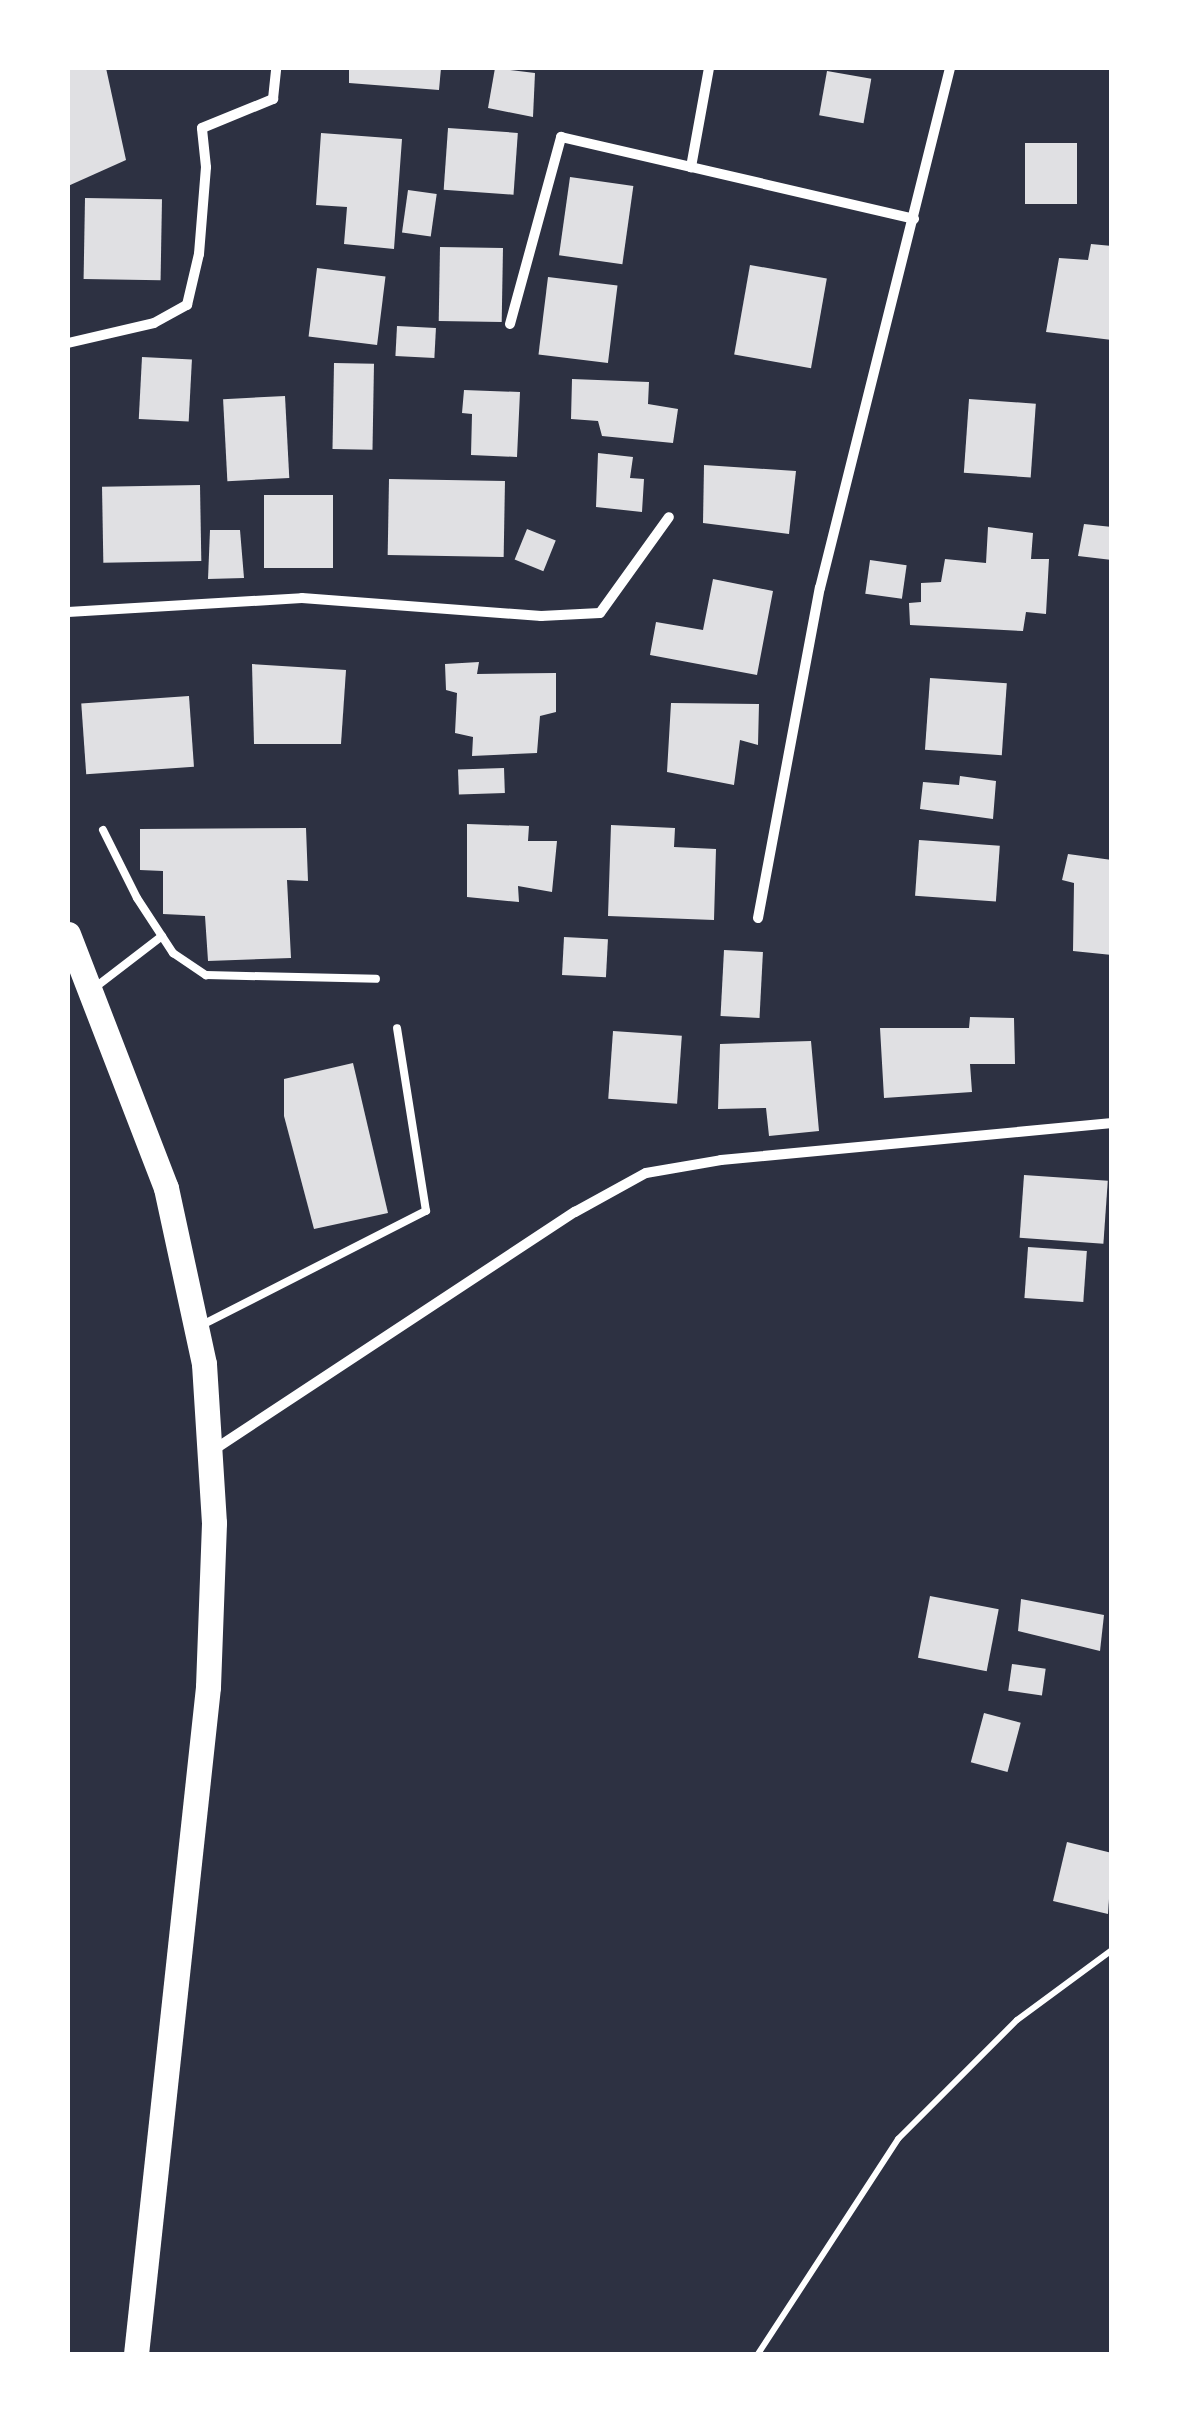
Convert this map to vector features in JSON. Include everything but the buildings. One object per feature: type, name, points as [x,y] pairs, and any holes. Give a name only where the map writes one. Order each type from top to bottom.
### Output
[{"type":"main road","points":[[68,934],[166,1188],[196,1328],[214,1524],[208,1687],[136,2354]]},
{"type":"street","points":[[68,343],[154,323],[188,305],[198,254],[204,184],[202,128],[273,99],[276,68]]},
{"type":"street","points":[[692,168],[709,68]]},
{"type":"street","points":[[758,918],[820,588],[950,68]]},
{"type":"street","points":[[510,324],[561,138],[914,220]]},
{"type":"street","points":[[68,612],[302,598],[541,616],[600,613],[669,517]]},
{"type":"street","points":[[210,1452],[575,1212],[646,1173],[721,1160],[1112,1123]]},
{"type":"lane","points":[[103,830],[173,953],[206,975],[376,978]]},
{"type":"lane","points":[[90,991],[162,936]]},
{"type":"lane","points":[[196,1328],[426,1211],[397,1028]]},
{"type":"path","points":[[758,2354],[898,2139],[1017,2020],[1112,1950]]}]
